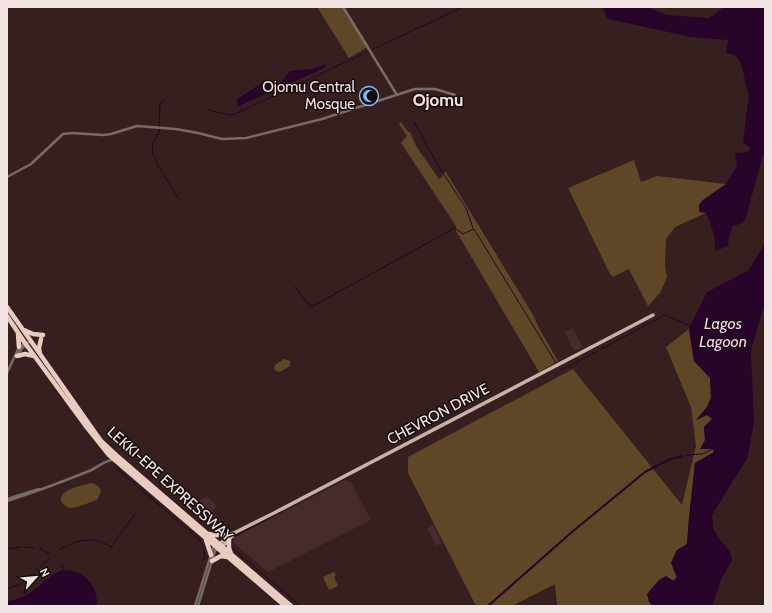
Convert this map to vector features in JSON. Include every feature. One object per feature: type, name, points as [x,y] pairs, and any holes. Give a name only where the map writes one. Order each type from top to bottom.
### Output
[{"type":"highway","name":"LEKKI-EPE EXPRESSWAY","points":[[7,307],[29,344]]},
{"type":"highway","name":"LEKKI-EPE EXPRESSWAY","points":[[7,316],[57,379],[102,441],[219,547]]},
{"type":"highway","points":[[7,316],[57,379]]},
{"type":"highway","points":[[14,326],[19,336],[19,347]]},
{"type":"highway","points":[[21,329],[42,337],[40,351],[42,361]]},
{"type":"highway","points":[[17,356],[22,354],[30,354],[42,361]]},
{"type":"highway","name":"LEKKI-EPE EXPRESSWAY","points":[[42,361],[85,425],[107,453],[204,537],[244,566],[291,606]]},
{"type":"highway","points":[[185,520],[244,566]]},
{"type":"highway","points":[[204,532],[228,538],[232,557],[221,556],[212,561]]},
{"type":"highway","points":[[204,537],[208,543],[211,556]]},
{"type":"highway","name":"LEKKI-EPE EXPRESSWAY","points":[[232,557],[285,606]]},
{"type":"main road","name":"CHEVRON DRIVE","points":[[219,547],[234,533],[653,315]]},
{"type":"street","points":[[344,7],[396,95]]},
{"type":"street","points":[[7,177],[31,164],[63,134],[72,133],[103,136],[137,126],[159,129],[176,129],[222,139],[246,138],[322,119],[415,89],[428,88],[455,94]]},
{"type":"street","points":[[7,373],[19,347],[29,344]]},
{"type":"street","points":[[13,361],[23,347],[29,344]]},
{"type":"street","points":[[7,500],[93,468],[107,458],[107,453]]},
{"type":"street","points":[[7,500],[40,490],[94,469],[108,460],[115,460]]},
{"type":"street","points":[[194,606],[211,556],[219,547]]},
{"type":"street","points":[[198,606],[215,551],[219,547]]},
{"type":"shaded area","points":[[317,7],[344,7],[369,46],[349,58]]},
{"type":"shaded area","points":[[401,122],[408,132],[410,132],[416,146],[439,179],[442,177],[443,173],[446,172],[532,313],[558,361],[539,372],[456,231],[456,226],[401,143],[407,136],[399,124]]},
{"type":"shaded area","points":[[634,160],[641,182],[657,176],[726,184],[703,200],[706,213],[675,227],[666,239],[665,264],[667,277],[660,293],[648,306],[629,269],[613,277],[610,274],[568,188]]},
{"type":"shaded area","points":[[573,328],[583,347],[574,351],[565,332]]},
{"type":"shaded area","points":[[689,329],[694,361],[710,378],[711,398],[707,407],[697,420],[707,415],[712,419],[704,427],[705,440],[701,449],[713,449],[714,452],[695,463],[687,544],[677,550],[671,563],[677,577],[649,601],[653,606],[557,606],[555,584],[512,606],[476,606],[408,473],[408,457],[573,369],[682,505],[696,446],[691,407],[666,347]]},
{"type":"shaded area","points":[[284,359],[290,361],[290,366],[280,372],[276,371],[274,368],[276,364]]},
{"type":"shaded area","points":[[345,480],[351,482],[371,520],[268,572],[234,543],[234,538]]},
{"type":"shaded area","points":[[92,483],[98,486],[101,490],[97,500],[73,508],[70,508],[62,503],[61,498],[66,491]]},
{"type":"shaded area","points":[[207,496],[217,507],[211,512],[223,523],[212,528],[188,507]]},
{"type":"shaded area","points":[[433,525],[442,543],[436,546],[427,529]]},
{"type":"shaded area","points":[[334,572],[336,576],[334,577],[338,586],[329,590],[323,577]]},
{"type":"water","points":[[602,7],[648,7],[666,15],[709,18],[724,7],[765,7],[765,148],[746,217],[743,223],[733,226],[729,237],[728,246],[715,251],[715,241],[712,227],[706,213],[699,212],[699,205],[703,200],[726,184],[737,166],[735,153],[747,152],[751,148],[743,143],[749,94],[741,63],[733,55],[726,53],[728,40],[691,37],[608,19]]},
{"type":"water","points":[[326,64],[326,66],[322,69],[239,106],[236,100],[266,81],[277,87],[290,71],[312,69]]},
{"type":"water","name":"Lagos Lagoon","points":[[765,243],[765,303],[751,350],[754,422],[748,457],[712,515],[713,528],[730,552],[732,560],[721,580],[712,606],[653,606],[649,602],[647,594],[659,580],[666,576],[674,581],[677,578],[671,563],[677,550],[687,544],[695,463],[714,452],[713,449],[700,449],[705,440],[704,427],[712,419],[707,415],[696,420],[707,407],[711,398],[710,378],[694,361],[689,329],[707,292],[749,270]]},
{"type":"water","points":[[63,570],[77,573],[88,580],[95,592],[97,606],[7,606],[7,601],[25,595],[49,577]]},
{"type":"waterway","points":[[208,110],[230,115],[235,114],[463,7]]},
{"type":"waterway","points":[[164,100],[160,103],[159,132],[153,143],[152,152],[159,167],[179,199]]},
{"type":"waterway","points":[[414,122],[439,167],[466,208],[473,228]]},
{"type":"waterway","points":[[295,287],[311,307],[455,228],[463,234],[474,229],[556,363]]},
{"type":"waterway","points":[[560,368],[562,370],[665,315],[690,326]]},
{"type":"waterway","points":[[686,455],[702,454],[713,449]]},
{"type":"waterway","points":[[488,606],[572,532],[645,472],[668,460],[682,456]]},
{"type":"waterway","points":[[115,467],[200,540],[204,550],[203,561]]},
{"type":"waterway","points":[[235,536],[282,511]]},
{"type":"waterway","points":[[59,550],[78,541],[85,540],[98,541],[111,547],[135,514]]},
{"type":"waterway","points":[[232,537],[231,547],[300,606]]},
{"type":"waterway","points":[[7,549],[21,547]]},
{"type":"waterway","points":[[25,547],[34,548]]},
{"type":"waterway","points":[[40,549],[50,554]]},
{"type":"waterway","points":[[7,589],[21,584],[49,559]]},
{"type":"waterway","points":[[62,565],[63,570]]},
{"type":"place","name":"Ojomu Central Mosque","points":[[369,96]]},
{"type":"district","name":"Ojomu","points":[[438,100]]}]
